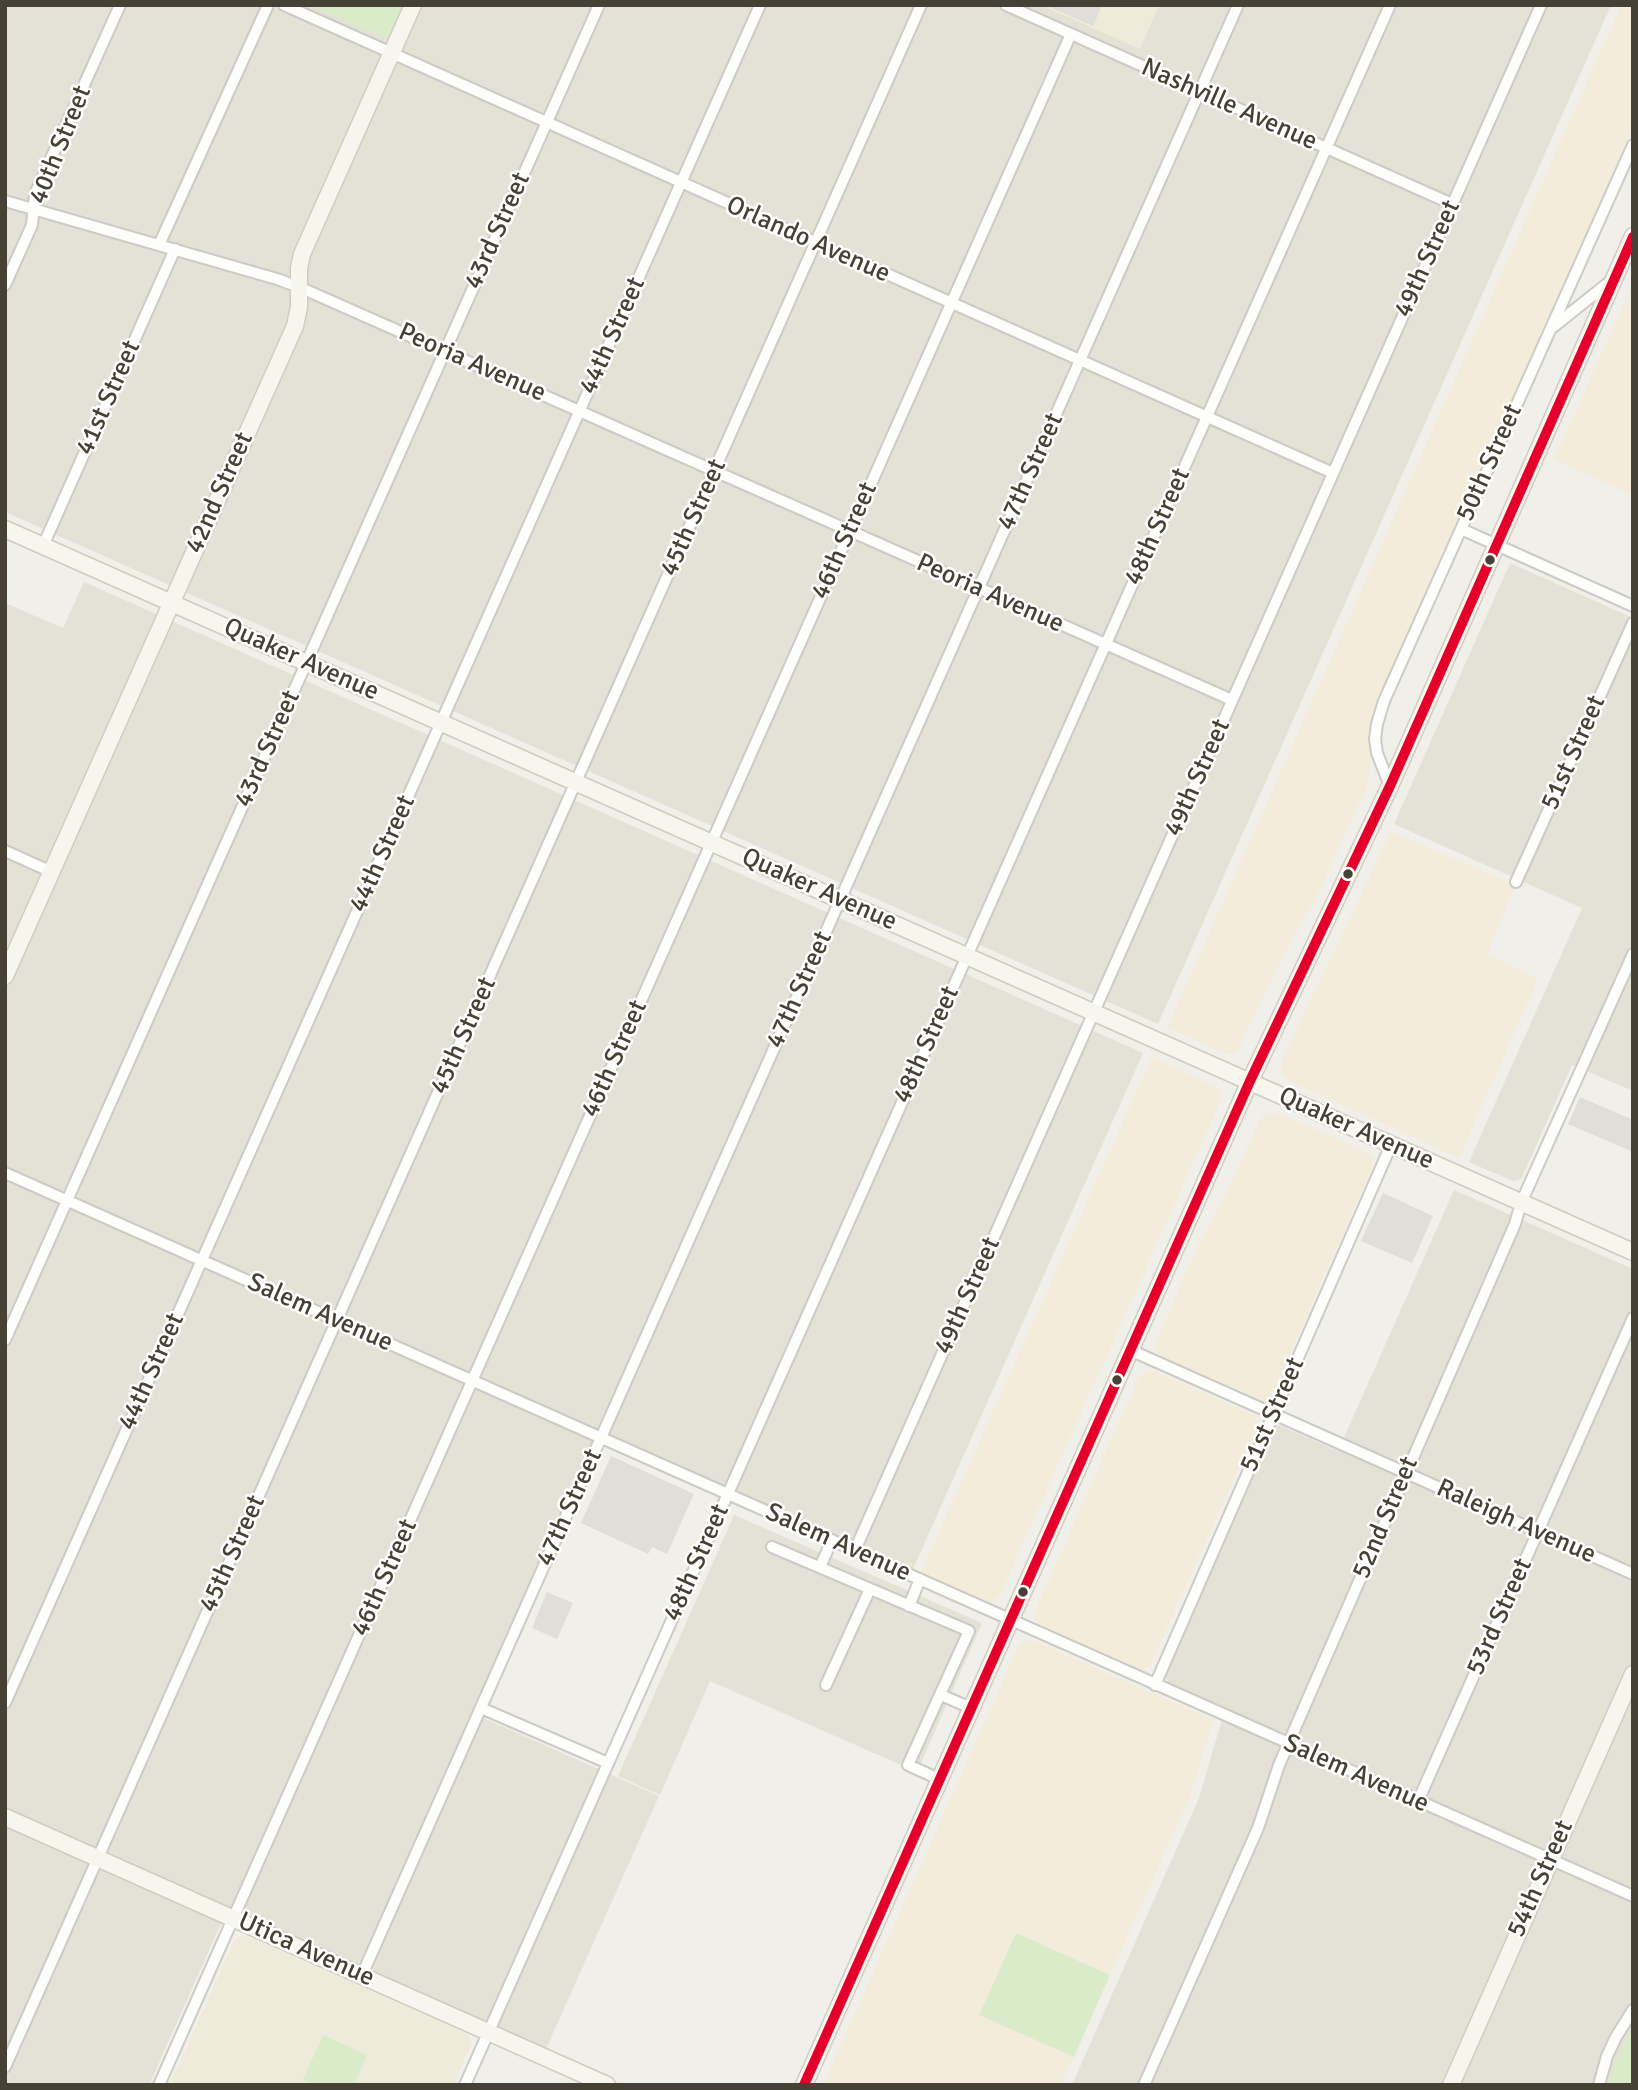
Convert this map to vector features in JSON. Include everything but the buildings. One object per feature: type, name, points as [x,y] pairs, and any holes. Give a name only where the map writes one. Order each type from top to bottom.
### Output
[{"type":"main road","name":"42nd Street","points":[[5,976],[295,326],[299,307],[299,268],[302,254],[413,5]]},
{"type":"main road","name":"50th Street","points":[[804,2085],[1250,1081],[1390,786],[1633,236]]},
{"type":"main road","name":"Quaker Avenue","points":[[5,529],[1633,1252]]},
{"type":"main road","name":"54th Street","points":[[1451,2085],[1633,1674]]},
{"type":"main road","name":"Utica Avenue","points":[[5,1817],[607,2085]]},
{"type":"street","name":"40th Street","points":[[5,285],[32,225],[35,194],[120,5]]},
{"type":"street","points":[[159,245],[268,5]]},
{"type":"street","name":"Orlando Avenue","points":[[284,5],[1333,473]]},
{"type":"street","name":"43rd Street","points":[[5,1340],[599,5]]},
{"type":"street","name":"44th Street","points":[[5,1703],[760,5]]},
{"type":"street","name":"45th Street","points":[[5,2067],[921,5]]},
{"type":"street","name":"Nashville Avenue","points":[[1006,5],[1452,204]]},
{"type":"street","name":"47th Street","points":[[362,1975],[1238,5]]},
{"type":"street","name":"48th Street","points":[[465,2085],[1390,5]]},
{"type":"street","name":"49th Street","points":[[855,1550],[1541,5]]},
{"type":"street","name":"46th Street","points":[[159,2085],[1071,34]]},
{"type":"street","name":"50th Street","points":[[1390,786],[1377,753],[1375,739],[1384,701],[1633,145]]},
{"type":"street","name":"Peoria Avenue","points":[[5,201],[299,287],[1232,700]]},
{"type":"street","name":"41st Street","points":[[43,546],[175,249]]},
{"type":"street","points":[[1550,329],[1614,278]]},
{"type":"street","points":[[1461,529],[1633,606]]},
{"type":"street","name":"51st Street","points":[[1516,882],[1633,623]]},
{"type":"street","points":[[5,851],[52,872]]},
{"type":"street","name":"52nd Street","points":[[1144,2085],[1258,1828],[1279,1765],[1515,1224],[1521,1203],[1633,954]]},
{"type":"street","name":"51st Street","points":[[1155,1685],[1391,1145]]},
{"type":"street","name":"Salem Avenue","points":[[5,1173],[1633,1896]]},
{"type":"street","name":"53rd Street","points":[[1418,1801],[1633,1318]]},
{"type":"street","name":"Raleigh Avenue","points":[[1130,1350],[1633,1574]]},
{"type":"street","points":[[820,1567],[832,1540]]},
{"type":"street","points":[[772,1547],[969,1631],[908,1765],[939,1779]]},
{"type":"street","points":[[909,1606],[920,1579]]},
{"type":"street","points":[[826,1685],[870,1589]]},
{"type":"street","points":[[941,1695],[971,1708]]},
{"type":"street","points":[[481,1708],[608,1763]]},
{"type":"street","points":[[1599,2083],[1616,2037],[1633,2010]]},
{"type":"shaded area","points":[[5,5],[1611,5],[1158,1024],[5,512]]},
{"type":"shaded area","points":[[1041,5],[1159,5],[1140,49]]},
{"type":"shaded area","points":[[1045,5],[1102,5],[1093,26]]},
{"type":"shaded area","points":[[1621,5],[1633,5],[1633,128],[1375,708],[1369,728],[1371,762],[1366,789],[1319,891],[1270,982],[1239,1048],[1233,1054],[1227,1054],[1167,1028]]},
{"type":"shaded area","points":[[1633,284],[1633,495],[1554,460]]},
{"type":"shaded area","points":[[1510,563],[1633,618],[1633,1091],[1572,1065],[1522,1177],[1513,1181],[1469,1162],[1582,908],[1394,824]]},
{"type":"shaded area","points":[[84,582],[1143,1053],[913,1569],[598,1430],[472,1713],[659,1796],[546,2049],[228,1908],[149,2085],[5,2085],[5,603],[63,628]]},
{"type":"shaded area","points":[[1391,832],[1515,885],[1487,955],[1538,979],[1459,1158],[1289,1081],[1281,1073],[1281,1062]]},
{"type":"shaded area","points":[[1152,1057],[1214,1086],[1219,1091],[1220,1102],[1000,1595],[988,1602],[921,1572]]},
{"type":"shaded area","points":[[1580,1097],[1633,1120],[1633,1152],[1568,1124]]},
{"type":"shaded area","points":[[1264,1115],[1283,1115],[1367,1152],[1374,1164],[1271,1396],[1264,1401],[1160,1356],[1154,1347],[1198,1245],[1227,1192],[1259,1121]]},
{"type":"shaded area","points":[[1454,1190],[1633,1269],[1633,2085],[1072,2085],[1199,1798],[1227,1709],[1170,1684],[1166,1671],[1276,1424],[1338,1451]]},
{"type":"shaded area","points":[[1383,1193],[1433,1216],[1412,1263],[1361,1241]]},
{"type":"shaded area","points":[[1146,1371],[1154,1371],[1254,1415],[1258,1424],[1151,1664],[1141,1670],[1038,1624],[1033,1616],[1138,1379]]},
{"type":"shaded area","points":[[611,1456],[694,1494],[667,1554],[652,1547],[648,1554],[581,1523]]},
{"type":"shaded area","points":[[734,1515],[982,1623],[917,1772],[710,1681],[660,1795],[618,1776]]},
{"type":"shaded area","points":[[547,1592],[573,1603],[557,1639],[532,1628]]},
{"type":"shaded area","points":[[1027,1640],[1213,1720],[1191,1794],[1110,1975],[1016,1933],[979,2014],[1074,2057],[1061,2085],[823,2085],[1019,1645]]},
{"type":"shaded area","points":[[240,1936],[247,1936],[467,2034],[471,2041],[470,2047],[453,2085],[170,2085],[234,1941]]},
{"type":"green space","points":[[310,5],[403,5],[388,39]]},
{"type":"green space","points":[[1016,1933],[1110,1975],[1074,2057],[979,2015]]},
{"type":"green space","points":[[1633,2026],[1633,2085],[1607,2085],[1614,2064]]},
{"type":"green space","points":[[323,2035],[367,2055],[354,2085],[315,2085],[303,2080]]},
{"type":"transit line","points":[[804,2085],[1250,1081],[1390,786],[1633,237]]}]
